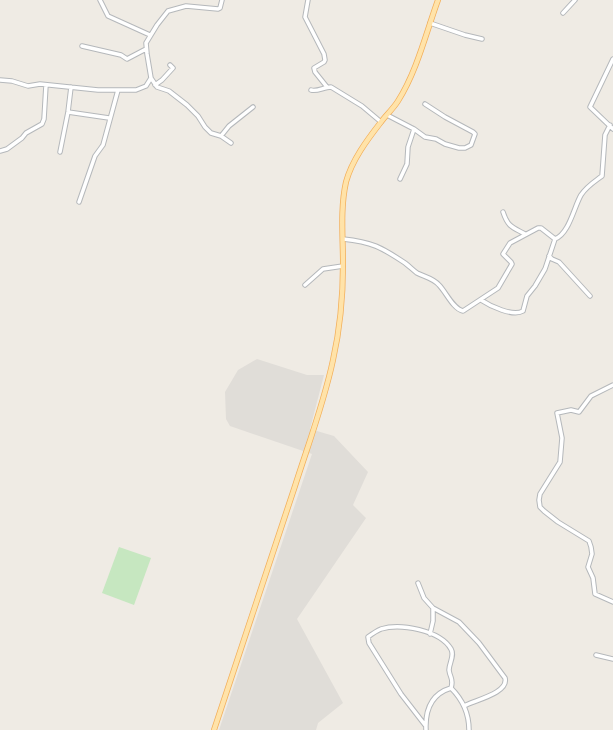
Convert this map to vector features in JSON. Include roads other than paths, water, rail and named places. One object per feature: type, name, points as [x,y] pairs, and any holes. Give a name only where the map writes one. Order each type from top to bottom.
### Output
[{"type":"main road","points":[[214,730],[268,570],[328,382],[338,337],[342,304],[343,200],[346,182],[357,156],[398,100],[408,81],[438,0]]},
{"type":"street","points":[[100,0],[108,16],[150,35]]},
{"type":"street","points":[[222,0],[221,6],[218,9],[186,6],[170,9],[165,13],[150,35],[146,43],[146,49],[151,78],[155,85],[170,92],[187,105],[211,133],[221,136],[231,143]]},
{"type":"street","points":[[308,0],[305,17],[319,42],[325,57],[324,62],[314,68],[315,72],[327,87]]},
{"type":"street","points":[[563,13],[575,0]]},
{"type":"street","points":[[430,23],[482,39]]},
{"type":"street","points":[[82,46],[121,55],[126,58],[146,49]]},
{"type":"street","points":[[613,59],[590,107],[613,129]]},
{"type":"street","points":[[155,85],[173,68],[170,65]]},
{"type":"street","points":[[0,80],[12,80],[28,86],[46,85],[98,90],[118,90],[140,89],[149,84],[151,78]]},
{"type":"street","points":[[0,151],[6,149],[22,138],[26,133],[42,124],[44,119],[46,85]]},
{"type":"street","points":[[60,152],[68,112],[71,87]]},
{"type":"street","points":[[311,90],[331,87],[362,106],[381,122]]},
{"type":"street","points":[[79,202],[95,156],[103,145],[109,118],[118,90]]},
{"type":"street","points":[[387,115],[414,129],[425,137],[436,139],[445,144],[459,148],[465,148],[471,145],[475,134],[473,132],[425,104]]},
{"type":"street","points":[[221,136],[229,126],[252,107]]},
{"type":"street","points":[[68,112],[109,118]]},
{"type":"street","points":[[482,300],[494,307],[512,313],[520,313],[524,307],[526,296],[535,286],[545,269],[555,239],[565,231],[572,216],[574,207],[589,185],[602,176],[606,135],[610,125]]},
{"type":"street","points":[[400,179],[407,164],[408,147],[414,129]]},
{"type":"street","points":[[503,212],[509,225],[526,234]]},
{"type":"street","points":[[343,239],[363,241],[377,246],[416,272],[432,279],[445,291],[458,310],[463,311],[469,309],[498,288],[512,264],[504,256],[503,251],[510,243],[536,229],[541,228],[555,239]]},
{"type":"street","points":[[549,256],[559,262],[590,296]]},
{"type":"street","points":[[305,284],[323,269],[343,266]]},
{"type":"street","points":[[613,385],[591,396],[579,412],[571,410],[557,413],[562,438],[560,462],[540,494],[539,500],[540,507],[544,511],[558,522],[589,541],[592,547],[592,554],[588,567],[593,578],[595,594],[613,602]]},
{"type":"street","points":[[418,583],[424,598],[432,608],[459,622],[480,643],[506,678],[505,686],[497,692],[464,706]]},
{"type":"street","points":[[430,634],[433,621],[432,608]]},
{"type":"street","points":[[425,725],[401,694],[369,643],[368,638],[379,630],[386,628],[420,629],[446,642],[452,650],[453,656],[449,669],[453,681],[451,688]]},
{"type":"street","points":[[596,655],[613,659]]},
{"type":"street","points":[[451,688],[464,706],[468,715],[468,730]]},
{"type":"street","points":[[426,730],[425,725],[430,704],[436,695],[441,691],[451,688]]}]
